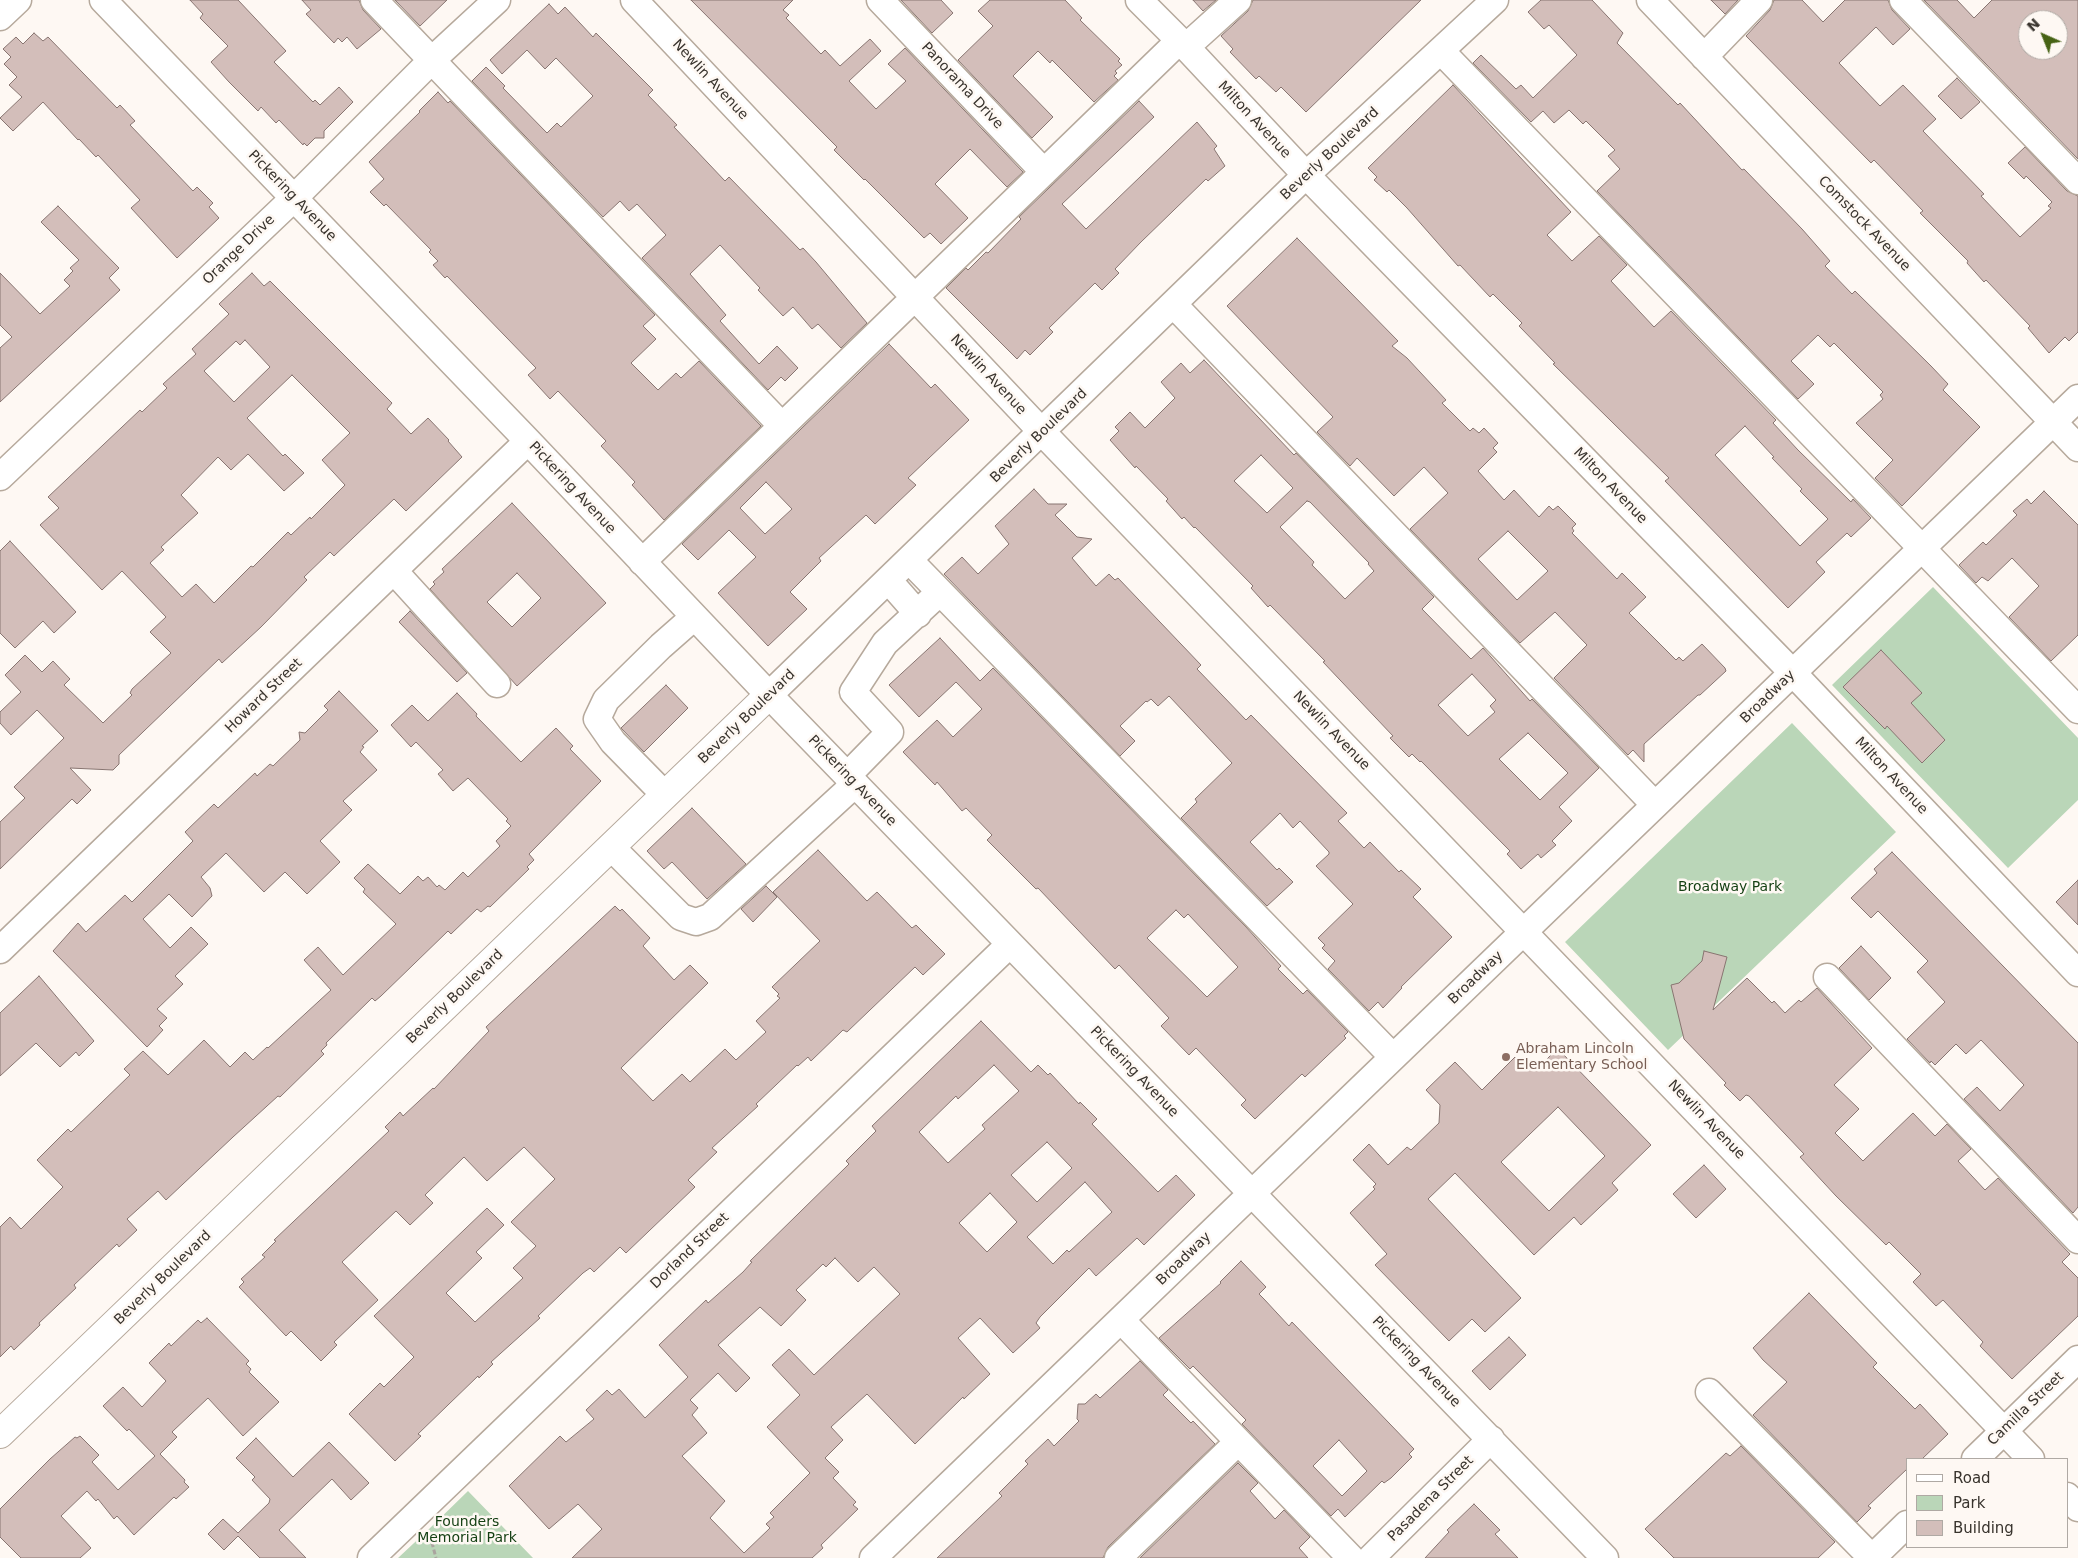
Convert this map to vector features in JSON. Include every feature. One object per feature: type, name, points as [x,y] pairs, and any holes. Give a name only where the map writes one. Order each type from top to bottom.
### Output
[{"type":"main road","name":"Beverly Boulevard","points":[[0,1434],[769,695]]},
{"type":"street","points":[[0,17],[18,0]]},
{"type":"street","name":"Pickering Avenue","points":[[103,0],[528,441],[769,695],[1605,1558]]},
{"type":"street","points":[[374,0],[782,426]]},
{"type":"street","name":"Orange Drive","points":[[0,477],[294,198],[432,60],[497,0]]},
{"type":"street","name":"Newlin Avenue","points":[[634,0],[1042,432],[2030,1458]]},
{"type":"street","name":"Panorama Drive","points":[[880,0],[1044,172]]},
{"type":"street","name":"Milton Avenue","points":[[1139,0],[1183,44],[1306,176],[1793,673],[2078,973]]},
{"type":"street","points":[[642,562],[1044,172],[1183,44],[1238,0]]},
{"type":"street","name":"Beverly Boulevard","points":[[769,695],[910,561],[1306,176],[1495,0]]},
{"type":"street","name":"Comstock Avenue","points":[[1650,0],[2078,448]]},
{"type":"street","points":[[1704,57],[1759,0]]},
{"type":"street","points":[[1903,0],[2078,181]]},
{"type":"street","points":[[1441,51],[2078,710]]},
{"type":"street","points":[[1173,304],[1656,805]]},
{"type":"street","name":"Broadway","points":[[873,1558],[2078,398]]},
{"type":"street","name":"Howard Street","points":[[0,950],[528,441]]},
{"type":"street","points":[[910,561],[1393,1057]]},
{"type":"street","points":[[394,571],[497,684]]},
{"type":"street","points":[[889,581],[918,614]]},
{"type":"street","points":[[611,848],[681,917],[696,922],[710,917],[851,780],[890,732],[853,692],[885,643],[940,592]]},
{"type":"street","points":[[665,795],[613,742],[598,719],[606,700],[694,616]]},
{"type":"street","name":"Dorland Street","points":[[371,1558],[1010,944]]},
{"type":"street","points":[[1827,977],[2078,1240]]},
{"type":"street","points":[[1121,1320],[1351,1558]]},
{"type":"street","name":"Camilla Street","points":[[1975,1458],[2078,1360]]},
{"type":"street","points":[[1709,1392],[1872,1558],[1906,1525]]},
{"type":"street","name":"Pasadena Street","points":[[1371,1558],[1491,1439]]},
{"type":"street","points":[[1118,1558],[1238,1442]]},
{"type":"street","points":[[2068,1497],[2078,1508]]},
{"type":"green space","points":[[1933,587],[2078,738],[2078,800],[2008,868],[1832,685]]},
{"type":"green space","name":"Broadway Park","points":[[1792,723],[1896,832],[1668,1050],[1565,942]]},
{"type":"green space","name":"Founders Memorial Park","points":[[468,1491],[533,1558],[398,1558],[429,1529]]},
{"type":"building","points":[[190,0],[238,0],[286,51],[274,62],[313,102],[315,100],[320,105],[339,87],[353,102],[324,131],[324,138],[315,138],[307,146],[304,143],[303,145],[279,120],[276,123],[261,107],[258,111],[229,82],[211,62],[228,46],[200,18],[203,14]]},
{"type":"building","points":[[302,0],[359,0],[363,10],[381,29],[357,49],[347,37],[342,42],[338,38],[334,43],[306,14],[311,10]]},
{"type":"building","points":[[395,0],[447,0],[420,26]]},
{"type":"building","points":[[691,0],[793,0],[783,10],[789,15],[786,18],[821,54],[825,50],[840,66],[870,39],[881,51],[849,81],[876,109],[906,81],[888,64],[905,48],[1023,172],[1007,187],[970,149],[935,184],[968,218],[941,244],[930,233],[924,238],[834,150],[837,147]]},
{"type":"building","points":[[901,0],[941,0],[953,13],[932,33]]},
{"type":"building","points":[[990,0],[1065,0],[1082,18],[1080,20],[1120,59],[1118,61],[1122,65],[1115,71],[1117,73],[1114,76],[1118,80],[1094,102],[1052,60],[1050,63],[1038,51],[1013,76],[1053,117],[1032,138],[958,60],[993,26],[978,11]]},
{"type":"building","points":[[1193,0],[1216,0],[1203,11]]},
{"type":"building","points":[[1253,0],[1421,0],[1306,112],[1281,87],[1276,92],[1259,76],[1256,79],[1230,52],[1233,49],[1221,36],[1248,11]]},
{"type":"building","points":[[1541,0],[1592,0],[1623,33],[1617,43],[1678,105],[1680,103],[1742,170],[1744,169],[1802,229],[1830,261],[1825,266],[1852,294],[1855,291],[1931,366],[1948,384],[1943,390],[1980,427],[1902,506],[1875,478],[1893,460],[1856,423],[1883,399],[1880,395],[1883,392],[1834,343],[1830,347],[1818,335],[1791,361],[1814,384],[1798,399],[1597,191],[1620,169],[1608,156],[1615,150],[1586,121],[1583,124],[1569,110],[1554,123],[1543,111],[1531,122],[1473,63],[1481,55],[1516,89],[1521,85],[1533,98],[1577,55],[1549,25],[1544,29],[1528,12]]},
{"type":"building","points":[[1711,0],[1738,0],[1725,14]]},
{"type":"building","points":[[1774,0],[1802,0],[1823,22],[1845,0],[1888,0],[1892,10],[1910,29],[1893,45],[1876,27],[1839,63],[1880,106],[1903,85],[1936,119],[1923,131],[1984,194],[1981,196],[2020,237],[2051,208],[2048,206],[2052,202],[2026,176],[2024,179],[2008,163],[2025,147],[2067,191],[2078,196],[2078,332],[2069,341],[2065,337],[2049,353],[2028,328],[2030,326],[1986,280],[1984,282],[1967,263],[1968,261],[1920,213],[1923,211],[1874,160],[1871,163],[1746,36],[1770,10]]},
{"type":"building","points":[[1924,0],[1957,0],[1974,18],[1992,0],[2078,0],[2078,159]]},
{"type":"building","points":[[549,4],[558,14],[565,7],[593,37],[596,33],[653,90],[648,95],[677,125],[674,127],[725,181],[729,177],[800,250],[803,248],[816,262],[867,323],[841,348],[818,324],[812,329],[793,307],[783,316],[720,245],[690,274],[726,315],[720,321],[759,364],[777,346],[798,368],[785,381],[781,377],[768,390],[642,258],[666,235],[637,204],[629,211],[620,201],[603,217],[472,81],[486,67],[505,86],[503,88],[547,133],[557,123],[561,127],[593,96],[556,58],[545,69],[527,50],[502,74],[490,60]]},
{"type":"building","points":[[34,33],[43,41],[48,37],[117,108],[120,105],[135,121],[130,125],[193,191],[197,187],[213,203],[209,207],[219,218],[177,258],[131,208],[140,200],[98,155],[96,157],[78,140],[43,102],[13,131],[0,118],[22,97],[9,85],[17,77],[4,64],[11,57],[3,49],[16,37],[23,44]]},
{"type":"building","points":[[1957,78],[1980,102],[1961,119],[1938,96]]},
{"type":"building","points":[[1453,85],[1571,212],[1547,235],[1572,261],[1599,236],[1627,265],[1611,281],[1654,327],[1671,311],[1776,420],[1773,423],[1798,450],[1851,502],[1853,499],[1871,518],[1851,537],[1847,533],[1816,562],[1825,572],[1788,608],[1665,481],[1669,478],[1553,364],[1555,363],[1519,326],[1522,323],[1493,294],[1490,297],[1460,265],[1458,266],[1407,208],[1389,190],[1387,192],[1374,180],[1377,177],[1368,168]],"holes":[[[1745,426],[1774,457],[1772,458],[1802,489],[1800,491],[1828,519],[1800,546],[1715,455]]]},
{"type":"building","points":[[438,92],[448,103],[450,101],[655,315],[643,326],[656,339],[631,363],[658,390],[676,373],[681,378],[699,361],[761,426],[664,520],[632,485],[635,482],[601,446],[606,441],[558,391],[550,399],[528,375],[536,368],[447,276],[445,278],[433,265],[438,261],[429,252],[431,250],[386,204],[384,206],[370,192],[384,179],[369,162]]},
{"type":"building","points":[[1139,101],[1154,117],[1062,204],[1086,229],[1197,122],[1217,146],[1214,149],[1225,166],[1208,181],[1206,179],[1141,242],[1115,269],[1119,273],[1102,290],[1095,283],[1049,328],[1053,332],[1030,355],[1025,350],[1017,359],[946,288],[966,268],[968,270],[986,252],[988,253],[1021,219],[1019,217]]},
{"type":"building","points":[[58,206],[119,268],[109,278],[120,290],[0,402],[0,348],[12,337],[0,325],[0,273],[40,314],[70,286],[64,280],[73,271],[70,268],[79,260],[41,222]]},
{"type":"building","points":[[1297,238],[1398,341],[1392,346],[1407,358],[1446,400],[1442,403],[1470,431],[1473,428],[1479,433],[1484,428],[1498,443],[1493,448],[1497,452],[1478,471],[1504,500],[1514,490],[1539,517],[1549,506],[1553,510],[1558,506],[1576,524],[1572,528],[1574,531],[1572,533],[1617,579],[1622,573],[1646,597],[1629,613],[1676,660],[1679,657],[1683,661],[1702,644],[1726,671],[1644,744],[1644,762],[1633,750],[1628,755],[1554,678],[1587,645],[1555,612],[1520,643],[1410,529],[1448,493],[1424,467],[1394,496],[1357,458],[1350,466],[1317,432],[1333,417],[1227,306]],"holes":[[[1508,531],[1548,571],[1517,600],[1478,559]]]},
{"type":"building","points":[[252,273],[264,286],[270,281],[392,403],[387,409],[411,434],[428,418],[462,457],[406,511],[394,499],[334,556],[330,552],[304,577],[307,580],[261,627],[222,663],[219,659],[119,755],[119,764],[113,770],[70,768],[91,790],[77,804],[72,799],[0,869],[0,822],[25,798],[14,787],[64,738],[37,710],[11,735],[0,723],[0,712],[21,692],[5,675],[25,655],[42,672],[53,661],[70,679],[64,685],[103,723],[132,695],[130,693],[132,689],[171,653],[150,632],[166,617],[122,571],[102,590],[40,525],[59,508],[48,497],[140,410],[142,412],[167,388],[163,384],[196,354],[192,349],[229,314],[219,304]],"holes":[[[245,340],[270,367],[234,402],[204,371],[236,341],[240,345]],[[292,375],[350,433],[322,460],[345,485],[311,519],[310,517],[291,535],[288,532],[214,603],[196,584],[182,597],[150,563],[164,550],[161,547],[198,513],[181,495],[218,457],[231,470],[248,454],[284,491],[304,473],[285,454],[283,456],[247,418]]]},
{"type":"building","points":[[889,344],[931,388],[935,384],[969,420],[908,478],[916,485],[875,524],[866,515],[819,558],[821,561],[790,592],[807,609],[768,646],[718,593],[756,557],[729,530],[698,560],[682,544]],"holes":[[[766,482],[792,509],[765,534],[740,508]]]},
{"type":"building","points":[[1204,360],[1294,455],[1296,453],[1434,597],[1422,609],[1471,659],[1483,648],[1530,701],[1532,699],[1599,768],[1559,807],[1572,821],[1552,841],[1556,845],[1541,858],[1538,854],[1521,869],[1507,854],[1510,851],[1421,761],[1412,754],[1409,757],[1390,738],[1393,736],[1323,662],[1325,661],[1270,605],[1268,607],[1251,588],[1253,586],[1195,527],[1184,517],[1182,519],[1166,501],[1168,499],[1136,466],[1135,468],[1110,440],[1119,431],[1115,427],[1130,412],[1145,428],[1175,398],[1161,382],[1181,363],[1190,373]],"holes":[[[1261,455],[1293,488],[1267,513],[1234,481]],[[1307,501],[1310,502],[1369,563],[1374,571],[1345,599],[1312,565],[1314,562],[1280,527]],[[1472,674],[1496,700],[1490,706],[1495,712],[1468,736],[1438,705]],[[1528,733],[1568,773],[1540,800],[1499,759]]]},
{"type":"building","points":[[1034,489],[1048,504],[1067,504],[1055,515],[1077,537],[1092,539],[1072,558],[1096,586],[1109,574],[1115,580],[1118,578],[1201,665],[1197,669],[1246,720],[1251,715],[1347,813],[1338,821],[1364,848],[1370,842],[1399,872],[1401,870],[1421,889],[1413,897],[1452,937],[1401,987],[1383,1008],[1378,1002],[1369,1011],[1328,969],[1335,961],[1322,948],[1325,945],[1318,938],[1353,904],[1316,866],[1329,852],[1300,821],[1293,828],[1280,813],[1250,842],[1277,870],[1279,868],[1293,882],[1267,906],[1181,818],[1197,802],[1195,799],[1232,763],[1169,696],[1158,706],[1151,699],[1146,701],[1120,726],[1135,741],[1120,756],[944,574],[962,557],[978,574],[1009,544],[995,526]]},
{"type":"building","points":[[2044,491],[2078,525],[2078,635],[2051,661],[2009,617],[2039,586],[2012,558],[1988,581],[1982,577],[1976,583],[1959,565],[1983,542],[1986,545],[2017,515],[2013,511],[2027,499],[2031,504]]},
{"type":"building","points":[[512,503],[606,603],[517,686],[430,589],[435,584],[433,582],[444,572],[442,569]],"holes":[[[517,573],[541,598],[512,627],[487,602]]]},
{"type":"building","points":[[10,541],[76,612],[54,633],[43,621],[15,648],[0,633],[0,551]]},
{"type":"building","points":[[410,611],[467,673],[457,682],[399,622]]},
{"type":"building","points":[[940,638],[980,681],[993,668],[1246,927],[1281,966],[1278,969],[1303,994],[1307,990],[1348,1032],[1344,1036],[1346,1038],[1305,1077],[1302,1074],[1255,1119],[1241,1105],[1246,1100],[1196,1048],[1189,1055],[1161,1026],[1169,1018],[1119,965],[1115,969],[1038,888],[1036,889],[987,840],[992,835],[966,808],[962,811],[937,782],[935,785],[903,752],[937,720],[953,737],[982,709],[956,682],[919,717],[889,685]],"holes":[[[1176,910],[1184,918],[1188,914],[1238,967],[1207,997],[1147,938]]]},
{"type":"building","points":[[1881,650],[1922,693],[1911,703],[1945,740],[1922,763],[1887,726],[1885,729],[1843,687]]},
{"type":"building","points":[[666,685],[688,708],[644,752],[621,728]]},
{"type":"building","points":[[339,691],[378,731],[362,746],[364,747],[360,752],[377,770],[343,801],[352,810],[320,841],[340,862],[307,894],[285,872],[264,892],[226,853],[201,877],[210,888],[212,896],[192,917],[169,894],[143,919],[170,948],[191,927],[208,944],[175,976],[183,984],[157,1009],[167,1018],[159,1026],[163,1030],[147,1047],[53,951],[78,923],[86,932],[125,895],[132,902],[193,841],[185,832],[214,804],[218,808],[255,773],[257,776],[270,764],[273,766],[300,740],[299,732],[305,733],[328,710],[324,706]]},
{"type":"building","points":[[457,693],[477,714],[476,716],[521,762],[556,728],[573,746],[570,749],[601,781],[529,854],[534,860],[527,867],[529,869],[490,907],[488,906],[481,912],[477,909],[451,934],[448,931],[381,996],[375,1001],[372,998],[326,1043],[327,1045],[321,1051],[324,1054],[280,1097],[278,1096],[166,1200],[158,1191],[127,1219],[137,1230],[119,1247],[117,1244],[74,1285],[76,1288],[14,1350],[11,1346],[0,1357],[0,1227],[10,1217],[21,1229],[63,1187],[37,1160],[68,1129],[71,1132],[130,1075],[124,1069],[143,1051],[168,1075],[204,1040],[230,1067],[245,1052],[253,1060],[331,990],[304,960],[318,947],[343,975],[396,924],[363,892],[365,889],[354,878],[368,864],[400,894],[418,876],[423,881],[428,877],[437,887],[439,885],[445,890],[463,872],[468,877],[500,846],[496,841],[511,826],[506,821],[508,819],[468,778],[453,791],[438,774],[443,770],[416,742],[411,747],[391,725],[412,705],[428,721]]},
{"type":"building","points":[[692,808],[746,864],[707,899],[672,862],[664,869],[647,851]]},
{"type":"building","points":[[818,850],[867,901],[877,892],[912,928],[916,925],[945,954],[923,975],[915,967],[847,1032],[843,1030],[811,1061],[808,1057],[797,1065],[756,1104],[758,1106],[712,1148],[717,1152],[688,1180],[695,1187],[626,1253],[620,1247],[594,1272],[590,1268],[583,1273],[538,1316],[540,1318],[491,1362],[493,1364],[479,1378],[478,1376],[418,1434],[421,1436],[395,1461],[349,1414],[380,1383],[384,1387],[414,1357],[374,1316],[487,1208],[504,1225],[476,1252],[482,1258],[446,1293],[475,1322],[523,1278],[513,1268],[536,1246],[511,1222],[555,1179],[524,1147],[487,1181],[464,1157],[425,1195],[433,1203],[410,1225],[396,1211],[342,1262],[378,1300],[334,1342],[337,1345],[321,1361],[291,1331],[286,1336],[239,1287],[244,1282],[241,1279],[265,1257],[262,1255],[276,1241],[274,1240],[389,1131],[385,1127],[400,1112],[403,1116],[434,1089],[489,1031],[486,1027],[615,906],[620,911],[622,909],[650,938],[643,946],[674,980],[690,965],[708,983],[621,1068],[653,1101],[682,1074],[690,1082],[725,1049],[736,1060],[766,1032],[756,1021],[780,998],[777,996],[779,994],[772,987],[820,941],[773,892]]},
{"type":"building","points":[[1892,852],[2078,1043],[2078,1207],[2073,1213],[1964,1099],[1977,1087],[2000,1111],[2024,1085],[1981,1040],[1966,1054],[1956,1044],[1935,1065],[1931,1061],[1930,1063],[1907,1039],[1945,1002],[1917,972],[1928,961],[1878,911],[1871,918],[1851,898],[1877,873],[1874,869]]},
{"type":"building","points":[[2078,880],[2078,925],[2056,902]]},
{"type":"building","points":[[766,886],[777,897],[753,922],[741,909]]},
{"type":"building","points":[[1861,946],[1891,978],[1869,1000],[1839,968]]},
{"type":"building","points":[[1704,951],[1727,957],[1713,1010],[1747,978],[1785,1013],[1799,1000],[1801,1002],[1817,988],[1872,1048],[1834,1085],[1859,1109],[1835,1133],[1863,1161],[1913,1113],[1935,1136],[1947,1124],[1971,1149],[1958,1161],[1985,1190],[1998,1178],[2070,1254],[2062,1262],[2078,1278],[2078,1316],[2012,1379],[1980,1346],[1983,1342],[1943,1300],[1936,1306],[1913,1282],[1921,1274],[1889,1242],[1886,1245],[1836,1196],[1800,1157],[1804,1154],[1749,1096],[1746,1095],[1740,1101],[1724,1085],[1726,1083],[1684,1039],[1671,985],[1679,983],[1702,961]]},
{"type":"building","points":[[39,976],[94,1041],[79,1056],[76,1052],[60,1067],[36,1043],[0,1076],[0,1013]]},
{"type":"building","points":[[981,1021],[1031,1072],[1038,1065],[1048,1075],[1050,1073],[1079,1104],[1080,1102],[1097,1119],[1092,1124],[1158,1192],[1176,1175],[1195,1195],[1144,1245],[1137,1238],[1096,1276],[1089,1268],[1040,1317],[1036,1323],[1040,1328],[1013,1353],[980,1318],[958,1338],[990,1374],[964,1399],[963,1397],[915,1444],[867,1394],[831,1427],[843,1440],[825,1458],[839,1472],[833,1478],[856,1502],[853,1505],[858,1509],[821,1545],[823,1548],[812,1558],[572,1558],[602,1529],[578,1504],[549,1529],[509,1486],[560,1436],[566,1442],[594,1419],[586,1410],[607,1390],[612,1395],[619,1389],[645,1418],[688,1377],[659,1345],[706,1300],[708,1303],[743,1272],[752,1262],[750,1261],[849,1164],[846,1161],[876,1131],[872,1126]],"holes":[[[994,1065],[1019,1091],[982,1125],[985,1129],[948,1163],[919,1132],[956,1096],[958,1099]],[[1047,1142],[1072,1168],[1037,1202],[1011,1175]],[[1085,1182],[1112,1212],[1069,1252],[1067,1250],[1053,1264],[1027,1237]],[[990,1193],[1017,1222],[987,1252],[959,1223]],[[835,1258],[858,1282],[874,1267],[900,1294],[814,1375],[789,1349],[772,1365],[800,1395],[767,1427],[810,1473],[770,1513],[774,1517],[766,1524],[770,1528],[744,1553],[710,1518],[725,1501],[682,1456],[707,1433],[692,1415],[698,1408],[690,1400],[718,1373],[736,1392],[750,1378],[718,1345],[760,1307],[781,1326],[806,1300],[796,1290],[823,1264],[826,1267]]]},
{"type":"building","points":[[1553,1053],[1562,1053],[1651,1145],[1612,1183],[1618,1190],[1581,1225],[1574,1217],[1534,1255],[1455,1173],[1428,1199],[1521,1298],[1485,1332],[1472,1319],[1449,1341],[1375,1265],[1387,1254],[1350,1213],[1375,1189],[1373,1187],[1376,1184],[1353,1160],[1369,1144],[1388,1165],[1407,1147],[1411,1150],[1439,1123],[1440,1105],[1426,1090],[1455,1062],[1482,1090],[1515,1057],[1524,1067],[1537,1061],[1543,1063]],"holes":[[[1558,1107],[1605,1156],[1549,1211],[1501,1162]]]},
{"type":"building","points":[[1704,1165],[1726,1189],[1696,1218],[1673,1194]]},
{"type":"building","points":[[1241,1261],[1266,1287],[1259,1294],[1289,1326],[1292,1322],[1414,1449],[1409,1454],[1412,1457],[1391,1478],[1384,1483],[1382,1481],[1345,1517],[1338,1509],[1331,1516],[1242,1424],[1246,1420],[1193,1366],[1190,1369],[1159,1338]],"holes":[[[1339,1440],[1367,1471],[1342,1496],[1313,1466]]]},
{"type":"building","points":[[1809,1293],[1877,1363],[1873,1367],[1915,1409],[1920,1404],[1948,1434],[1923,1458],[1906,1458],[1906,1470],[1868,1506],[1871,1508],[1857,1522],[1753,1415],[1787,1382],[1753,1348]]},
{"type":"building","points":[[207,1318],[249,1361],[246,1364],[251,1369],[249,1372],[279,1402],[243,1436],[208,1398],[172,1432],[177,1437],[160,1454],[185,1480],[184,1482],[189,1487],[176,1499],[174,1497],[134,1535],[117,1516],[114,1519],[98,1499],[96,1501],[87,1491],[61,1516],[91,1548],[80,1558],[21,1558],[0,1537],[0,1509],[75,1437],[80,1436],[99,1455],[92,1462],[118,1490],[155,1456],[103,1406],[123,1387],[142,1407],[166,1381],[149,1363],[169,1343],[171,1346],[198,1320],[201,1323]]},
{"type":"building","points":[[1509,1337],[1526,1355],[1490,1390],[1472,1371]]},
{"type":"building","points":[[1140,1361],[1168,1390],[1163,1395],[1191,1423],[1193,1421],[1215,1444],[1108,1547],[1103,1558],[937,1558],[1002,1496],[999,1493],[1028,1464],[1025,1461],[1048,1439],[1054,1446],[1079,1421],[1077,1419],[1078,1404],[1085,1404],[1096,1394],[1100,1398]]},
{"type":"building","points":[[256,1438],[293,1477],[329,1442],[369,1483],[351,1500],[332,1479],[279,1530],[306,1558],[260,1558],[238,1536],[224,1550],[208,1534],[223,1519],[238,1533],[269,1503],[270,1499],[252,1480],[255,1477],[236,1458]]},
{"type":"building","points":[[1741,1446],[1835,1542],[1818,1558],[1674,1558],[1645,1529],[1726,1453],[1730,1456]]},
{"type":"building","points":[[1238,1463],[1258,1483],[1250,1491],[1275,1519],[1284,1510],[1310,1537],[1299,1548],[1308,1558],[1140,1558]]},
{"type":"building","points":[[1474,1504],[1500,1530],[1495,1534],[1518,1558],[1425,1558],[1449,1532],[1447,1530]]},
{"type":"place","name":"Abraham Lincoln Elementary School","points":[[1506,1057]]}]
